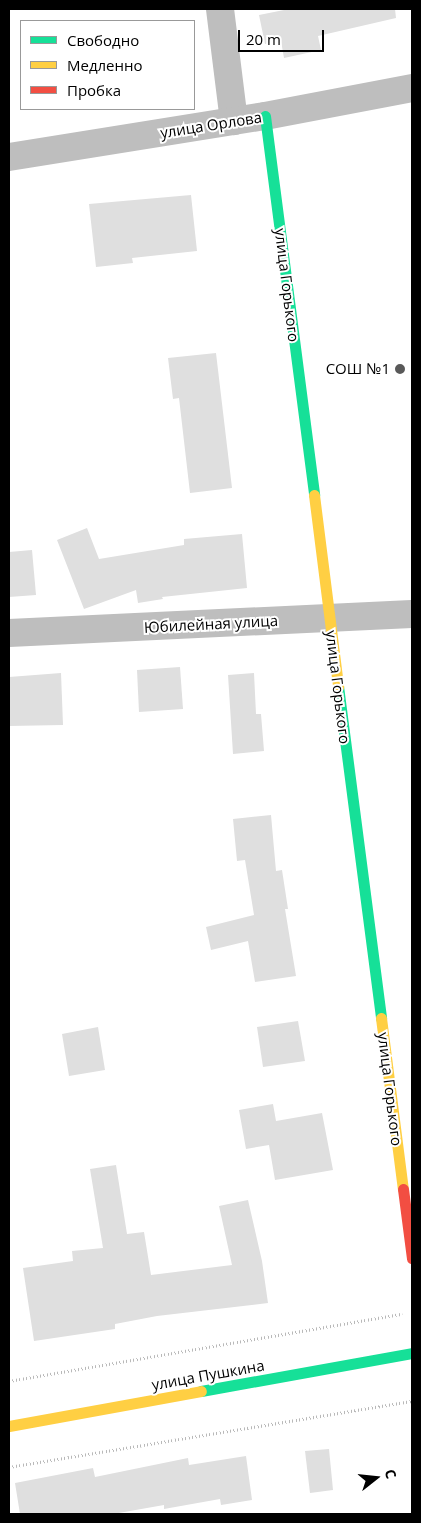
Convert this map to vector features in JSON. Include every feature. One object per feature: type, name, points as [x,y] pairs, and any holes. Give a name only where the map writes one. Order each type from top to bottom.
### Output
[{"type":"street","points":[[220,9],[234,121]]},
{"type":"street","name":"улица Орлова","points":[[9,157],[265,116],[412,88]]},
{"type":"street","name":"улица Горького","points":[[265,116],[412,1258]]},
{"type":"street","name":"Юбилейная улица","points":[[9,633],[412,614]]},
{"type":"street","name":"улица Пушкина","points":[[9,1426],[412,1353]]},
{"type":"path","points":[[9,1381],[402,1314]]},
{"type":"path","points":[[9,1467],[412,1401]]},
{"type":"building","points":[[289,9],[395,9],[396,18],[318,36],[321,50],[284,58],[281,41],[265,44],[259,15]]},
{"type":"building","points":[[191,195],[197,251],[132,258],[133,263],[96,267],[89,204]]},
{"type":"building","points":[[216,353],[232,488],[190,493],[179,398],[173,399],[168,358]]},
{"type":"building","points":[[87,528],[99,559],[184,545],[184,539],[242,534],[247,588],[162,597],[163,599],[138,603],[136,590],[84,609],[57,540]]},
{"type":"building","points":[[32,550],[36,595],[9,597],[9,552]]},
{"type":"building","points":[[180,667],[183,709],[139,712],[137,670]]},
{"type":"building","points":[[61,673],[63,725],[9,726],[9,677]]},
{"type":"building","points":[[254,673],[256,714],[261,714],[264,751],[233,754],[228,675]]},
{"type":"building","points":[[271,815],[276,871],[282,870],[288,909],[285,909],[296,976],[255,982],[248,941],[211,950],[206,927],[254,915],[245,860],[237,861],[233,819]]},
{"type":"building","points":[[298,1021],[305,1061],[263,1067],[257,1027]]},
{"type":"building","points":[[98,1027],[105,1070],[69,1076],[62,1034]]},
{"type":"building","points":[[273,1104],[276,1121],[322,1113],[333,1170],[275,1180],[269,1145],[246,1149],[239,1110]]},
{"type":"building","points":[[116,1165],[127,1234],[144,1232],[151,1275],[232,1265],[219,1206],[248,1200],[262,1261],[268,1303],[157,1316],[115,1324],[115,1329],[34,1341],[23,1268],[73,1261],[72,1251],[103,1248],[90,1169]]},
{"type":"building","points":[[329,1449],[333,1490],[310,1493],[305,1451]]},
{"type":"building","points":[[246,1456],[252,1500],[221,1505],[220,1499],[164,1509],[164,1505],[113,1514],[20,1514],[15,1483],[93,1468],[95,1477],[188,1458],[189,1465]]},
{"type":"traffic: fast","points":[[265,116],[314,495]]},
{"type":"traffic: fast","points":[[338,686],[381,1018]]},
{"type":"traffic: fast","points":[[201,1391],[412,1353]]},
{"type":"traffic: slow","points":[[314,495],[338,686]]},
{"type":"traffic: slow","points":[[381,1018],[403,1189]]},
{"type":"traffic: slow","points":[[9,1426],[201,1391]]},
{"type":"traffic: jam","points":[[403,1189],[412,1258]]},
{"type":"place","name":"СОШ №1","points":[[400,369]]}]
